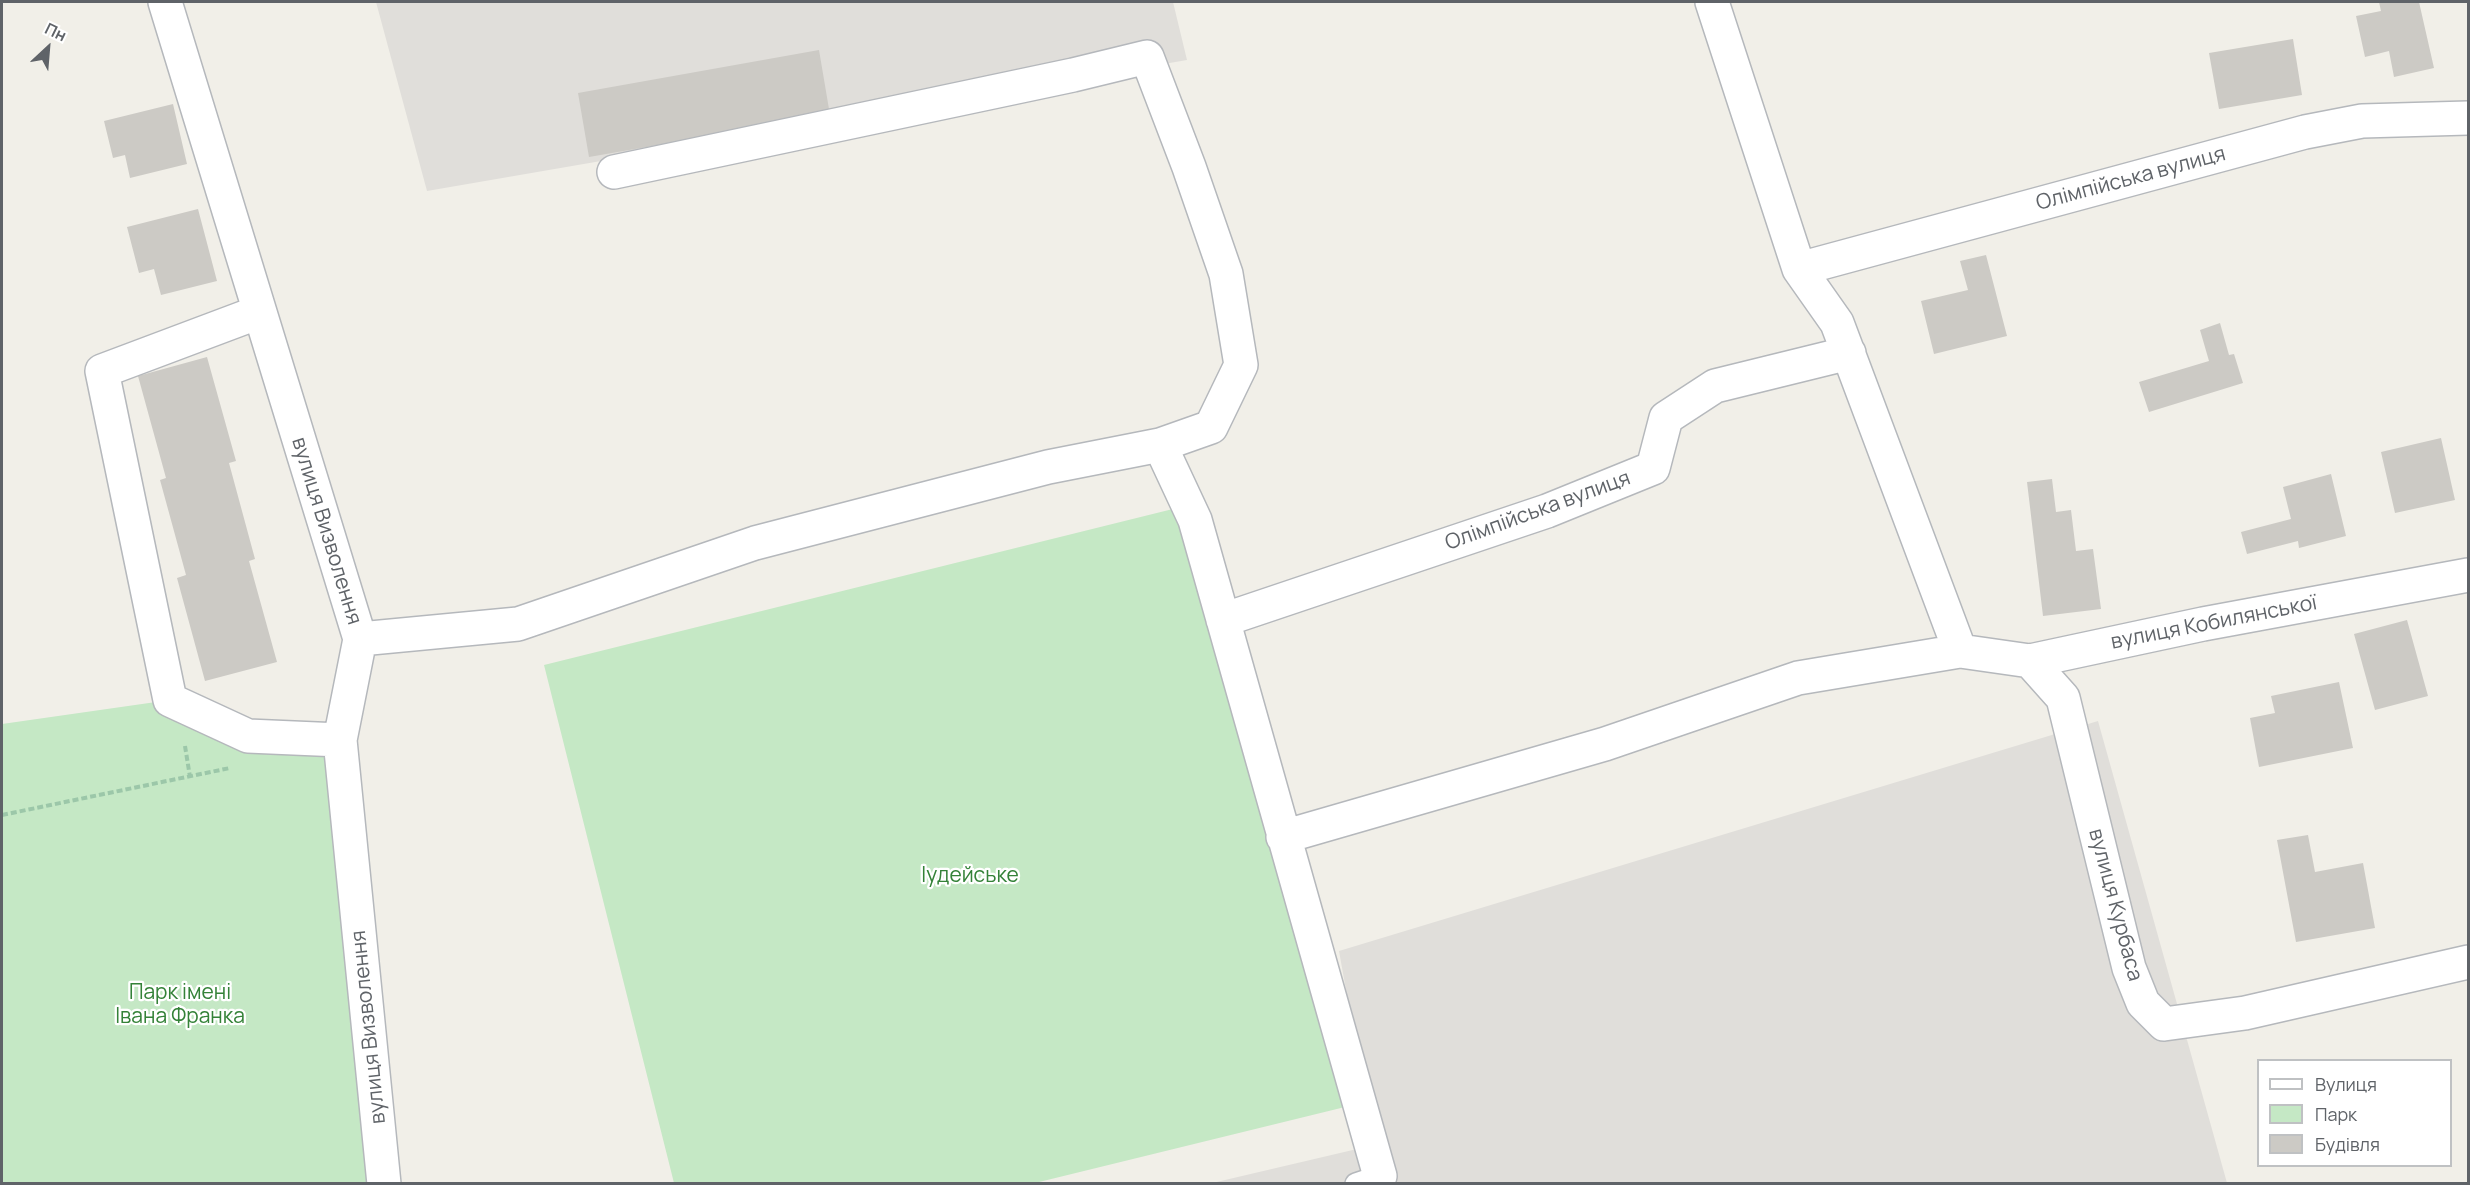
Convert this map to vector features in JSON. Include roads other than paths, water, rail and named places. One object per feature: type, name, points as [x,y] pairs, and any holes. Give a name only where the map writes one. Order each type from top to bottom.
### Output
[{"type":"street","name":"вулиця Визволення","points":[[165,2],[360,639],[340,740],[384,1184]]},
{"type":"street","points":[[1712,2],[1799,269],[1837,323],[1960,651]]},
{"type":"street","points":[[360,639],[518,624],[755,543],[1048,467],[1161,445],[1211,427],[1241,365],[1226,274],[1189,166],[1147,57],[1073,75],[614,172]]},
{"type":"street","name":"Олімпійська вулиця","points":[[1799,269],[2306,132],[2362,121],[2469,118]]},
{"type":"street","points":[[260,312],[102,371],[170,700],[248,736],[340,740]]},
{"type":"street","name":"Олімпійська вулиця","points":[[1223,620],[1547,511],[1653,468],[1666,418],[1715,386],[1849,353]]},
{"type":"street","points":[[1161,445],[1195,520],[1283,837],[1373,1181]]},
{"type":"street","name":"вулиця Кобилянської","points":[[1283,837],[1605,744],[1798,678],[1960,651],[2030,661],[2203,624],[2469,575]]},
{"type":"street","name":"вулиця Курбаса","points":[[2030,661],[2062,698],[2129,968],[2143,1004],[2164,1024],[2245,1013],[2469,962]]},
{"type":"park label","name":"Іудейське","points":[[970,876]]},
{"type":"park label","name":"Парк імені Івана Франка","points":[[180,1005]]}]
